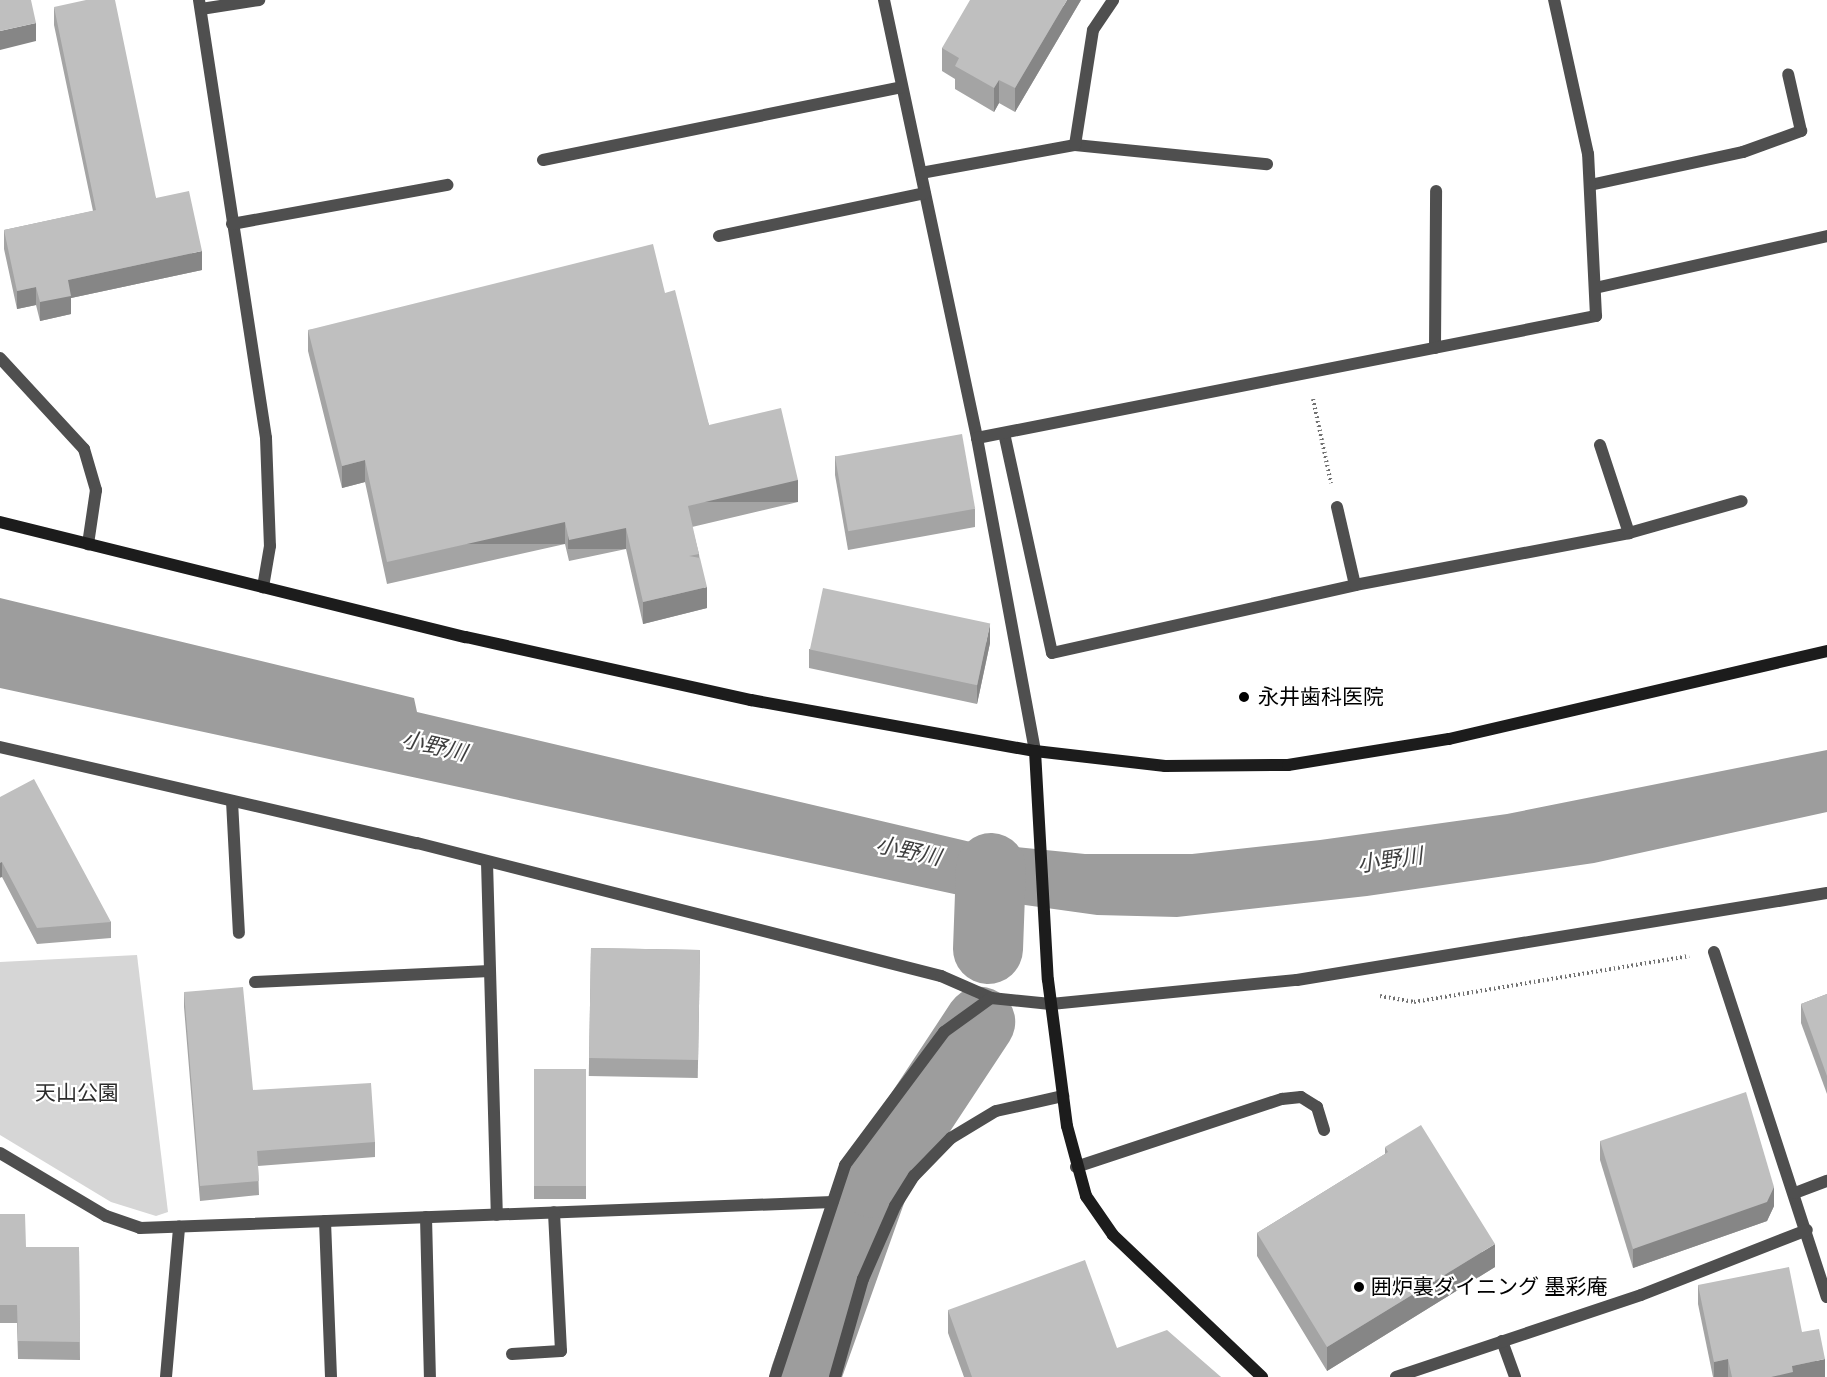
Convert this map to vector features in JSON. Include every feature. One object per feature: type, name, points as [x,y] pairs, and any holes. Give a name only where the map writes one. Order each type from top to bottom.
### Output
[{"type":"street","points":[[259,0],[200,5],[266,438],[270,546],[263,587]]},
{"type":"street","points":[[884,0],[977,438],[1035,751],[1039,782],[1048,980],[1063,1096],[1076,1167],[1086,1196],[1113,1234],[1262,1377]]},
{"type":"street","points":[[1075,145],[1094,30],[1113,0]]},
{"type":"street","points":[[977,438],[1596,316],[1590,185],[1573,72],[1554,0]]},
{"type":"street","points":[[1590,185],[1743,152],[1801,131],[1788,74]]},
{"type":"street","points":[[543,160],[902,87]]},
{"type":"street","points":[[921,173],[1075,145],[1267,164]]},
{"type":"street","points":[[232,224],[447,185]]},
{"type":"street","points":[[1435,348],[1436,191]]},
{"type":"street","points":[[719,236],[925,193]]},
{"type":"street","points":[[1595,288],[1827,236]]},
{"type":"street","points":[[0,358],[84,448],[96,490],[88,544]]},
{"type":"street","points":[[1004,433],[1052,653],[1354,585],[1629,533],[1742,501]]},
{"type":"street","points":[[1600,446],[1629,533]]},
{"type":"street","points":[[1337,507],[1354,585]]},
{"type":"street","points":[[0,522],[263,587],[751,700],[1035,751],[1165,766],[1288,765],[1449,739],[1827,651]]},
{"type":"street","points":[[0,747],[487,862],[941,976],[991,998],[1051,1004],[1296,980],[1827,893]]},
{"type":"street","points":[[232,801],[239,933]]},
{"type":"street","points":[[487,862],[497,1215]]},
{"type":"street","points":[[1714,952],[1795,1193],[1827,1297]]},
{"type":"street","points":[[255,982],[490,971]]},
{"type":"street","points":[[775,1377],[845,1165],[944,1032],[991,998]]},
{"type":"street","points":[[835,1377],[863,1280],[895,1206],[914,1176],[951,1138],[996,1111],[1063,1096]]},
{"type":"street","points":[[1076,1167],[1282,1100],[1301,1097],[1317,1107],[1324,1130]]},
{"type":"street","points":[[0,1153],[106,1216],[140,1228],[833,1202]]},
{"type":"street","points":[[1795,1193],[1827,1181]]},
{"type":"street","points":[[512,1354],[561,1351],[554,1212]]},
{"type":"street","points":[[426,1217],[430,1377]]},
{"type":"street","points":[[325,1221],[330,1377]]},
{"type":"street","points":[[166,1377],[179,1227]]},
{"type":"street","points":[[1396,1377],[1503,1341],[1807,1230]]},
{"type":"street","points":[[1503,1341],[1515,1377]]},
{"type":"path","points":[[1307,374],[1337,507]]},
{"type":"path","points":[[1367,993],[1413,1002],[1714,952]]},
{"type":"green space","name":"天山公園","points":[[137,955],[168,1212],[156,1216],[111,1202],[0,1135],[0,962]]},
{"type":"water","name":"小野川","points":[[0,598],[414,698],[417,712],[975,843],[1085,854],[1192,854],[1320,840],[1507,814],[1827,750],[1827,812],[1594,863],[1367,896],[1177,917],[1097,915],[968,897],[0,688]]},
{"type":"building","points":[[0,0],[31,0],[36,23],[0,31]]},
{"type":"building","points":[[86,0],[115,0],[156,198],[189,191],[202,251],[68,280],[71,296],[40,302],[36,287],[17,291],[4,230],[96,210],[54,7]]},
{"type":"building","points":[[970,0],[1067,0],[1015,88],[999,80],[994,88],[955,66],[959,58],[942,48]]},
{"type":"building","points":[[653,244],[665,293],[675,290],[709,425],[781,408],[798,480],[688,506],[699,554],[689,556],[700,558],[707,587],[643,602],[626,528],[569,540],[565,522],[387,562],[365,460],[342,466],[308,330]]},
{"type":"building","points":[[962,434],[975,509],[848,531],[835,456]]},
{"type":"building","points":[[823,588],[990,624],[977,685],[810,650]]},
{"type":"building","points":[[34,779],[111,922],[37,928],[2,862],[0,863],[0,797]]},
{"type":"building","points":[[591,948],[700,950],[698,1060],[589,1058]]},
{"type":"building","points":[[243,987],[253,1090],[371,1083],[375,1142],[257,1151],[259,1181],[200,1186],[184,992]]},
{"type":"building","points":[[1827,994],[1827,1076],[1801,1004]]},
{"type":"building","points":[[534,1069],[586,1069],[586,1186],[534,1186]]},
{"type":"building","points":[[1746,1092],[1774,1187],[1767,1202],[1633,1249],[1600,1141]]},
{"type":"building","points":[[1421,1125],[1495,1244],[1327,1347],[1257,1233],[1388,1152],[1385,1147]]},
{"type":"building","points":[[0,1214],[25,1214],[26,1247],[79,1247],[80,1342],[18,1341],[17,1305],[0,1305]]},
{"type":"building","points":[[1085,1260],[1117,1348],[1167,1330],[1221,1377],[972,1377],[948,1310]]},
{"type":"building","points":[[1789,1267],[1802,1332],[1819,1329],[1825,1359],[1792,1366],[1793,1372],[1771,1377],[1732,1377],[1728,1359],[1714,1362],[1698,1285]]},
{"type":"waterway","points":[[988,949],[991,868]]},
{"type":"waterway","points":[[805,1377],[874,1183],[980,1022]]},
{"type":"place","name":"永井歯科医院","points":[[1244,697]]},
{"type":"place","name":"囲炉裏ダイニング 墨彩庵","points":[[1359,1287]]}]
